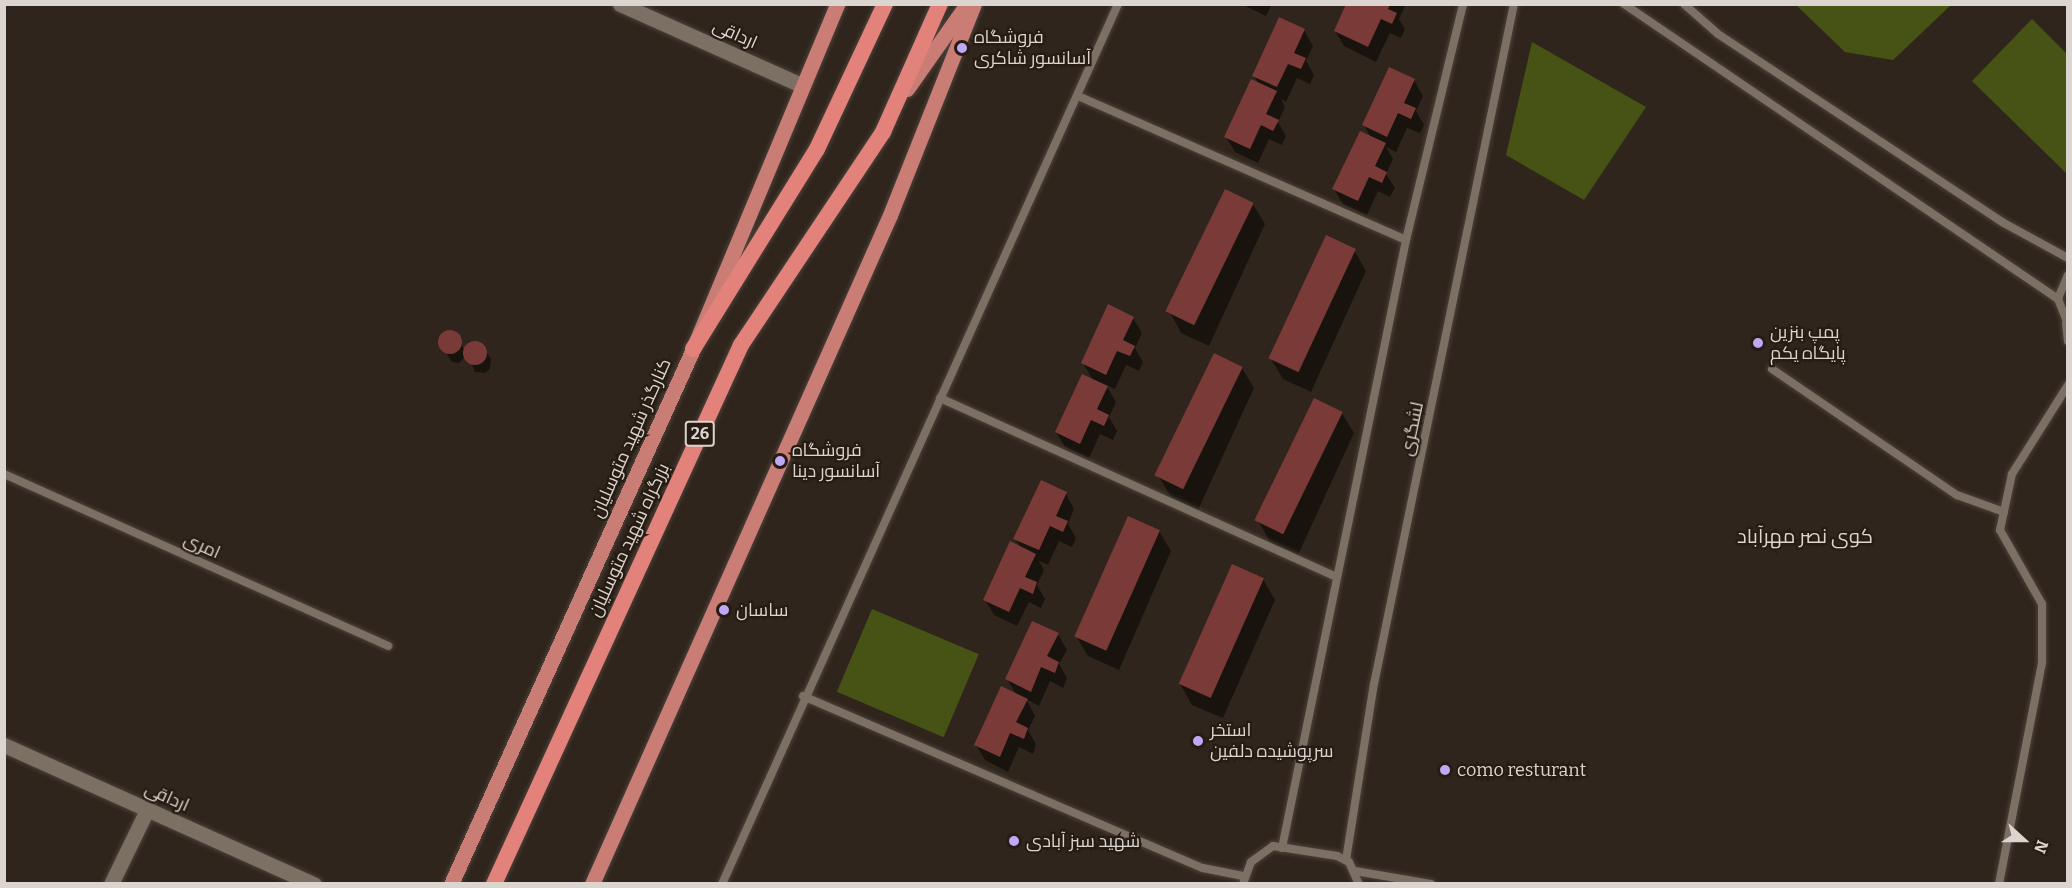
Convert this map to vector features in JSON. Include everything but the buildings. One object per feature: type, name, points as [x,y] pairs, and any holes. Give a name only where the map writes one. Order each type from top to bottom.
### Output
[{"type":"highway","points":[[693,349],[817,149],[885,4]]},
{"type":"highway","name":"بزرگراه شهید متوسلیان","points":[[494,884],[741,345],[883,132],[940,4]]},
{"type":"main road","name":"کنارگذر شهید متوسلیان","points":[[451,884],[693,349],[801,85],[837,4]]},
{"type":"main road","points":[[894,109],[967,4]]},
{"type":"main road","points":[[592,884],[890,215],[974,4]]},
{"type":"street","name":"ارداقی","points":[[621,4],[801,85]]},
{"type":"street","name":"ارداقی","points":[[4,745],[292,879],[314,884]]},
{"type":"street","points":[[111,884],[147,810]]},
{"type":"lane","points":[[722,884],[804,696],[1118,4]]},
{"type":"lane","points":[[1282,848],[1406,240],[1463,4]]},
{"type":"lane","name":"لشگری","points":[[1346,860],[1374,684],[1514,4]]},
{"type":"lane","points":[[1624,4],[2058,298],[2067,323],[2067,341]]},
{"type":"lane","points":[[1684,4],[1718,34],[1992,215],[2067,258]]},
{"type":"lane","points":[[1078,96],[1406,240]]},
{"type":"lane","points":[[2058,298],[2067,275]]},
{"type":"lane","points":[[1772,369],[1957,495],[2004,512]]},
{"type":"lane","points":[[1999,884],[2042,662],[2042,604],[2000,530],[2012,474],[2067,385]]},
{"type":"lane","points":[[940,398],[1337,577]]},
{"type":"lane","name":"امری","points":[[4,474],[388,646]]},
{"type":"lane","points":[[804,696],[1203,868],[1243,880],[1264,849],[1282,848],[1346,860],[1355,871],[1359,884]]},
{"type":"lane","points":[[1355,871],[1431,884]]},
{"type":"green space","points":[[1796,5],[1951,5],[1893,60],[1845,52]]},
{"type":"green space","points":[[2032,19],[2067,54],[2067,174],[1972,81]]},
{"type":"green space","points":[[1532,42],[1646,107],[1584,200],[1506,155]]},
{"type":"green space","points":[[872,609],[979,654],[944,737],[837,692]]},
{"type":"place","name":"فروشگاه آسانسور شاکری","points":[[962,48]]},
{"type":"place","name":"پمپ بنزين پايگاه يكم","points":[[1758,343]]},
{"type":"place","name":"فروشگاه آسانسور دینا","points":[[780,461]]},
{"type":"place","name":"ساسان","points":[[724,610]]},
{"type":"place","name":"استخر سرپوشیده دلفین","points":[[1198,741]]},
{"type":"place","name":"como resturant","points":[[1445,770]]},
{"type":"place","name":"شهید سبز آبادی","points":[[1014,841]]},
{"type":"district","name":"کوی نصر مهرآباد","points":[[1805,536]]}]
